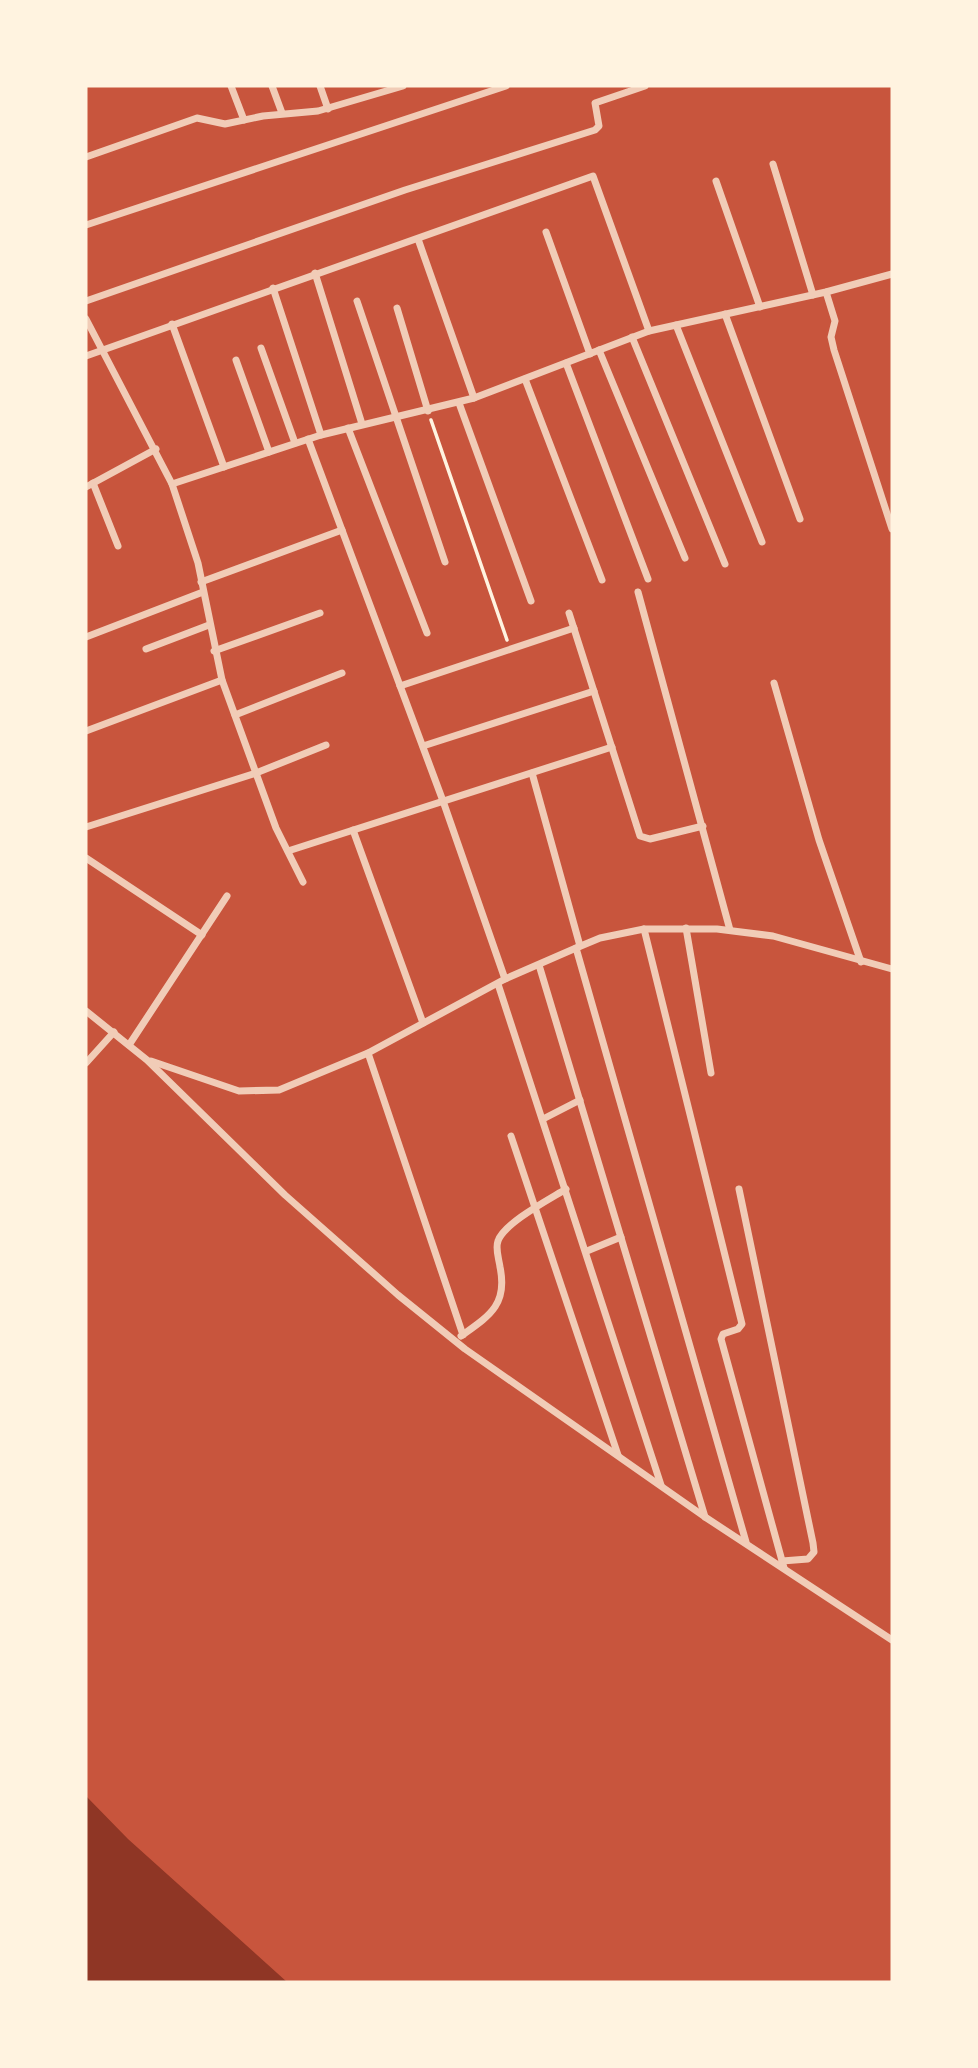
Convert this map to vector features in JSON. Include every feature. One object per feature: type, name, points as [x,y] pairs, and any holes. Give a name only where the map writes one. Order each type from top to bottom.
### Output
[{"type":"street","points":[[231,86],[244,120]]},
{"type":"street","points":[[272,86],[282,113]]},
{"type":"street","points":[[320,86],[328,109]]},
{"type":"street","points":[[86,157],[197,118],[225,124],[282,113],[328,109],[403,86]]},
{"type":"street","points":[[86,225],[506,86]]},
{"type":"street","points":[[86,301],[405,190],[595,130],[599,126],[595,103],[645,86]]},
{"type":"street","points":[[773,164],[813,295]]},
{"type":"street","points":[[86,356],[595,177],[649,331]]},
{"type":"street","points":[[716,181],[760,306]]},
{"type":"street","points":[[546,232],[590,354]]},
{"type":"street","points":[[418,239],[474,398]]},
{"type":"street","points":[[315,274],[362,424]]},
{"type":"street","points":[[172,484],[321,435],[459,403],[649,331],[826,292],[892,274]]},
{"type":"street","points":[[274,288],[321,435]]},
{"type":"street","points":[[826,292],[835,321],[831,337],[834,350],[892,529]]},
{"type":"street","points":[[357,301],[445,562]]},
{"type":"street","points":[[397,308],[428,411]]},
{"type":"street","points":[[724,314],[800,519]]},
{"type":"street","points":[[86,319],[172,484],[201,582],[222,680],[256,773],[303,882]]},
{"type":"street","points":[[172,324],[224,467]]},
{"type":"street","points":[[677,325],[762,542]]},
{"type":"street","points":[[632,337],[725,564]]},
{"type":"street","points":[[261,348],[295,443]]},
{"type":"street","points":[[600,350],[685,558]]},
{"type":"street","points":[[236,360],[269,452]]},
{"type":"street","points":[[566,363],[648,579]]},
{"type":"street","points":[[524,379],[602,580]]},
{"type":"street","points":[[459,403],[531,601]]},
{"type":"street","points":[[348,428],[427,633]]},
{"type":"street","points":[[308,439],[443,801],[662,1487]]},
{"type":"street","points":[[118,546],[90,484],[156,449]]},
{"type":"street","points":[[201,582],[342,530]]},
{"type":"street","points":[[86,637],[203,592]]},
{"type":"street","points":[[638,592],[730,930]]},
{"type":"street","points":[[214,651],[320,612]]},
{"type":"street","points":[[569,613],[643,838],[702,826]]},
{"type":"street","points":[[146,649],[209,625]]},
{"type":"street","points":[[400,686],[574,628]]},
{"type":"street","points":[[235,715],[342,673]]},
{"type":"street","points":[[86,731],[222,680]]},
{"type":"street","points":[[774,684],[819,840],[861,961]]},
{"type":"street","points":[[422,746],[594,691]]},
{"type":"street","points":[[86,827],[256,773],[326,745]]},
{"type":"street","points":[[288,851],[612,747]]},
{"type":"street","points":[[532,773],[578,947],[746,1543]]},
{"type":"street","points":[[352,831],[423,1023]]},
{"type":"street","points":[[86,858],[202,935]]},
{"type":"street","points":[[129,1045],[228,896]]},
{"type":"street","points":[[686,928],[711,1073]]},
{"type":"street","points":[[147,1060],[229,1088],[259,1092],[298,1084],[368,1053],[502,981],[600,938],[644,929],[730,930],[773,936],[892,969]]},
{"type":"street","points":[[644,929],[742,1324],[738,1329],[723,1334],[721,1339],[783,1565]]},
{"type":"street","points":[[539,965],[705,1517]]},
{"type":"street","points":[[86,1011],[147,1060],[285,1195],[455,1341],[705,1517],[783,1565],[892,1640]]},
{"type":"street","points":[[86,1063],[114,1031]]},
{"type":"street","points":[[368,1053],[463,1335]]},
{"type":"street","points":[[543,1119],[580,1101]]},
{"type":"street","points":[[511,1136],[618,1456]]},
{"type":"street","points":[[455,1341],[488,1315],[503,1292],[498,1240],[508,1227],[566,1189]]},
{"type":"street","points":[[738,1189],[813,1543],[814,1552],[808,1559],[783,1565]]},
{"type":"street","points":[[587,1251],[621,1237]]},
{"type":"path","points":[[428,411],[510,649]]},
{"type":"shaded area","points":[[86,1796],[128,1839],[287,1982],[86,1982]]}]
